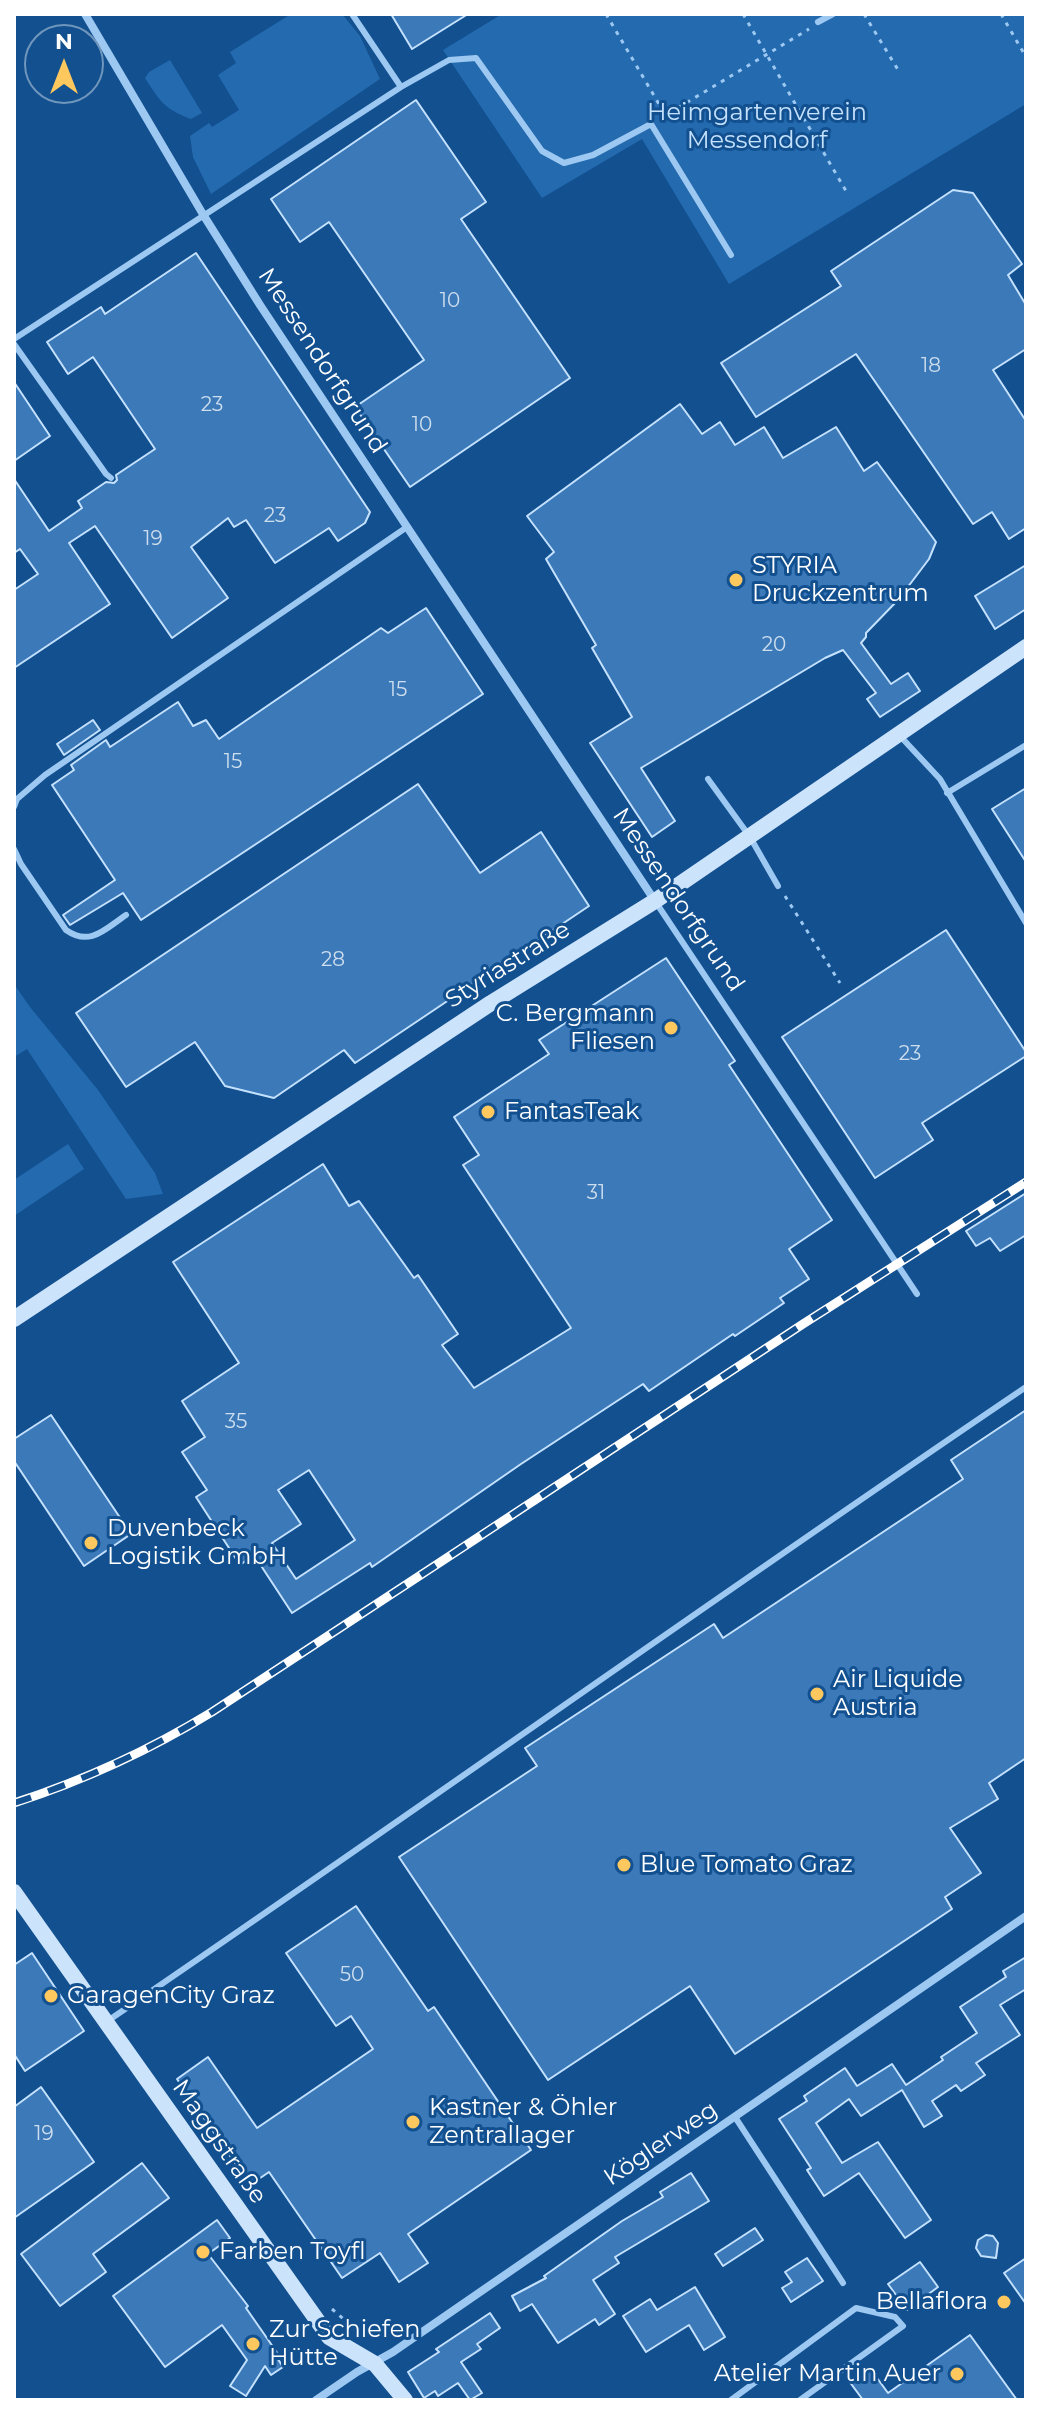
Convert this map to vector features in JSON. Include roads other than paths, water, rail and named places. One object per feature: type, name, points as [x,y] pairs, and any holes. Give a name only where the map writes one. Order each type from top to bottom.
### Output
[{"type":"street","name":"Messendorfgrund","points":[[85,14],[260,305],[655,901]]},
{"type":"street","name":"Styriastraße","points":[[14,1319],[491,1003],[655,901],[1026,647]]},
{"type":"street","name":"Maggstraße","points":[[14,1892],[329,2337],[375,2364],[405,2400]]},
{"type":"street","name":"Köglerweg","points":[[316,2400],[357,2372],[375,2364],[1026,1916]]},
{"type":"lane","points":[[352,14],[401,87]]},
{"type":"lane","points":[[818,22],[833,14]]},
{"type":"lane","points":[[111,478],[14,341],[401,87],[449,60],[476,58],[542,151],[564,163],[593,155],[651,124],[731,255]]},
{"type":"lane","points":[[14,807],[17,799],[45,775],[407,527]]},
{"type":"lane","points":[[898,735],[940,779],[1026,923]]},
{"type":"lane","points":[[947,793],[1026,745]]},
{"type":"lane","points":[[708,779],[750,837],[778,886]]},
{"type":"lane","points":[[14,849],[66,930],[77,938],[98,934],[126,915]]},
{"type":"lane","name":"Messendorfgrund","points":[[655,901],[917,1294]]},
{"type":"lane","points":[[106,2023],[1026,1387]]},
{"type":"lane","points":[[735,2117],[843,2283]]},
{"type":"lane","points":[[731,2400],[856,2308],[895,2317],[903,2326],[800,2400]]},
{"type":"railway","points":[[14,1803],[115,1764],[212,1712],[803,1324],[1026,1182]]},
{"type":"place","name":"STYRIA Druckzentrum","points":[[736,580]]},
{"type":"place","name":"C. Bergmann Fliesen","points":[[671,1028]]},
{"type":"place","name":"FantasTeak","points":[[488,1112]]},
{"type":"place","name":"Duvenbeck Logistik GmbH","points":[[91,1543]]},
{"type":"place","name":"Air Liquide Austria","points":[[817,1694]]},
{"type":"place","name":"Blue Tomato Graz","points":[[624,1865]]},
{"type":"place","name":"GaragenCity Graz","points":[[51,1996]]},
{"type":"place","name":"Kastner & Öhler Zentrallager","points":[[413,2122]]},
{"type":"place","name":"Farben Toyfl","points":[[203,2252]]},
{"type":"place","name":"Bellaflora","points":[[1004,2302]]},
{"type":"place","name":"Zur Schiefen Hütte","points":[[253,2344]]},
{"type":"place","name":"Atelier Martin Auer","points":[[957,2374]]},
{"type":"park label","name":"Heimgartenverein Messendorf","points":[[757,127]]}]
